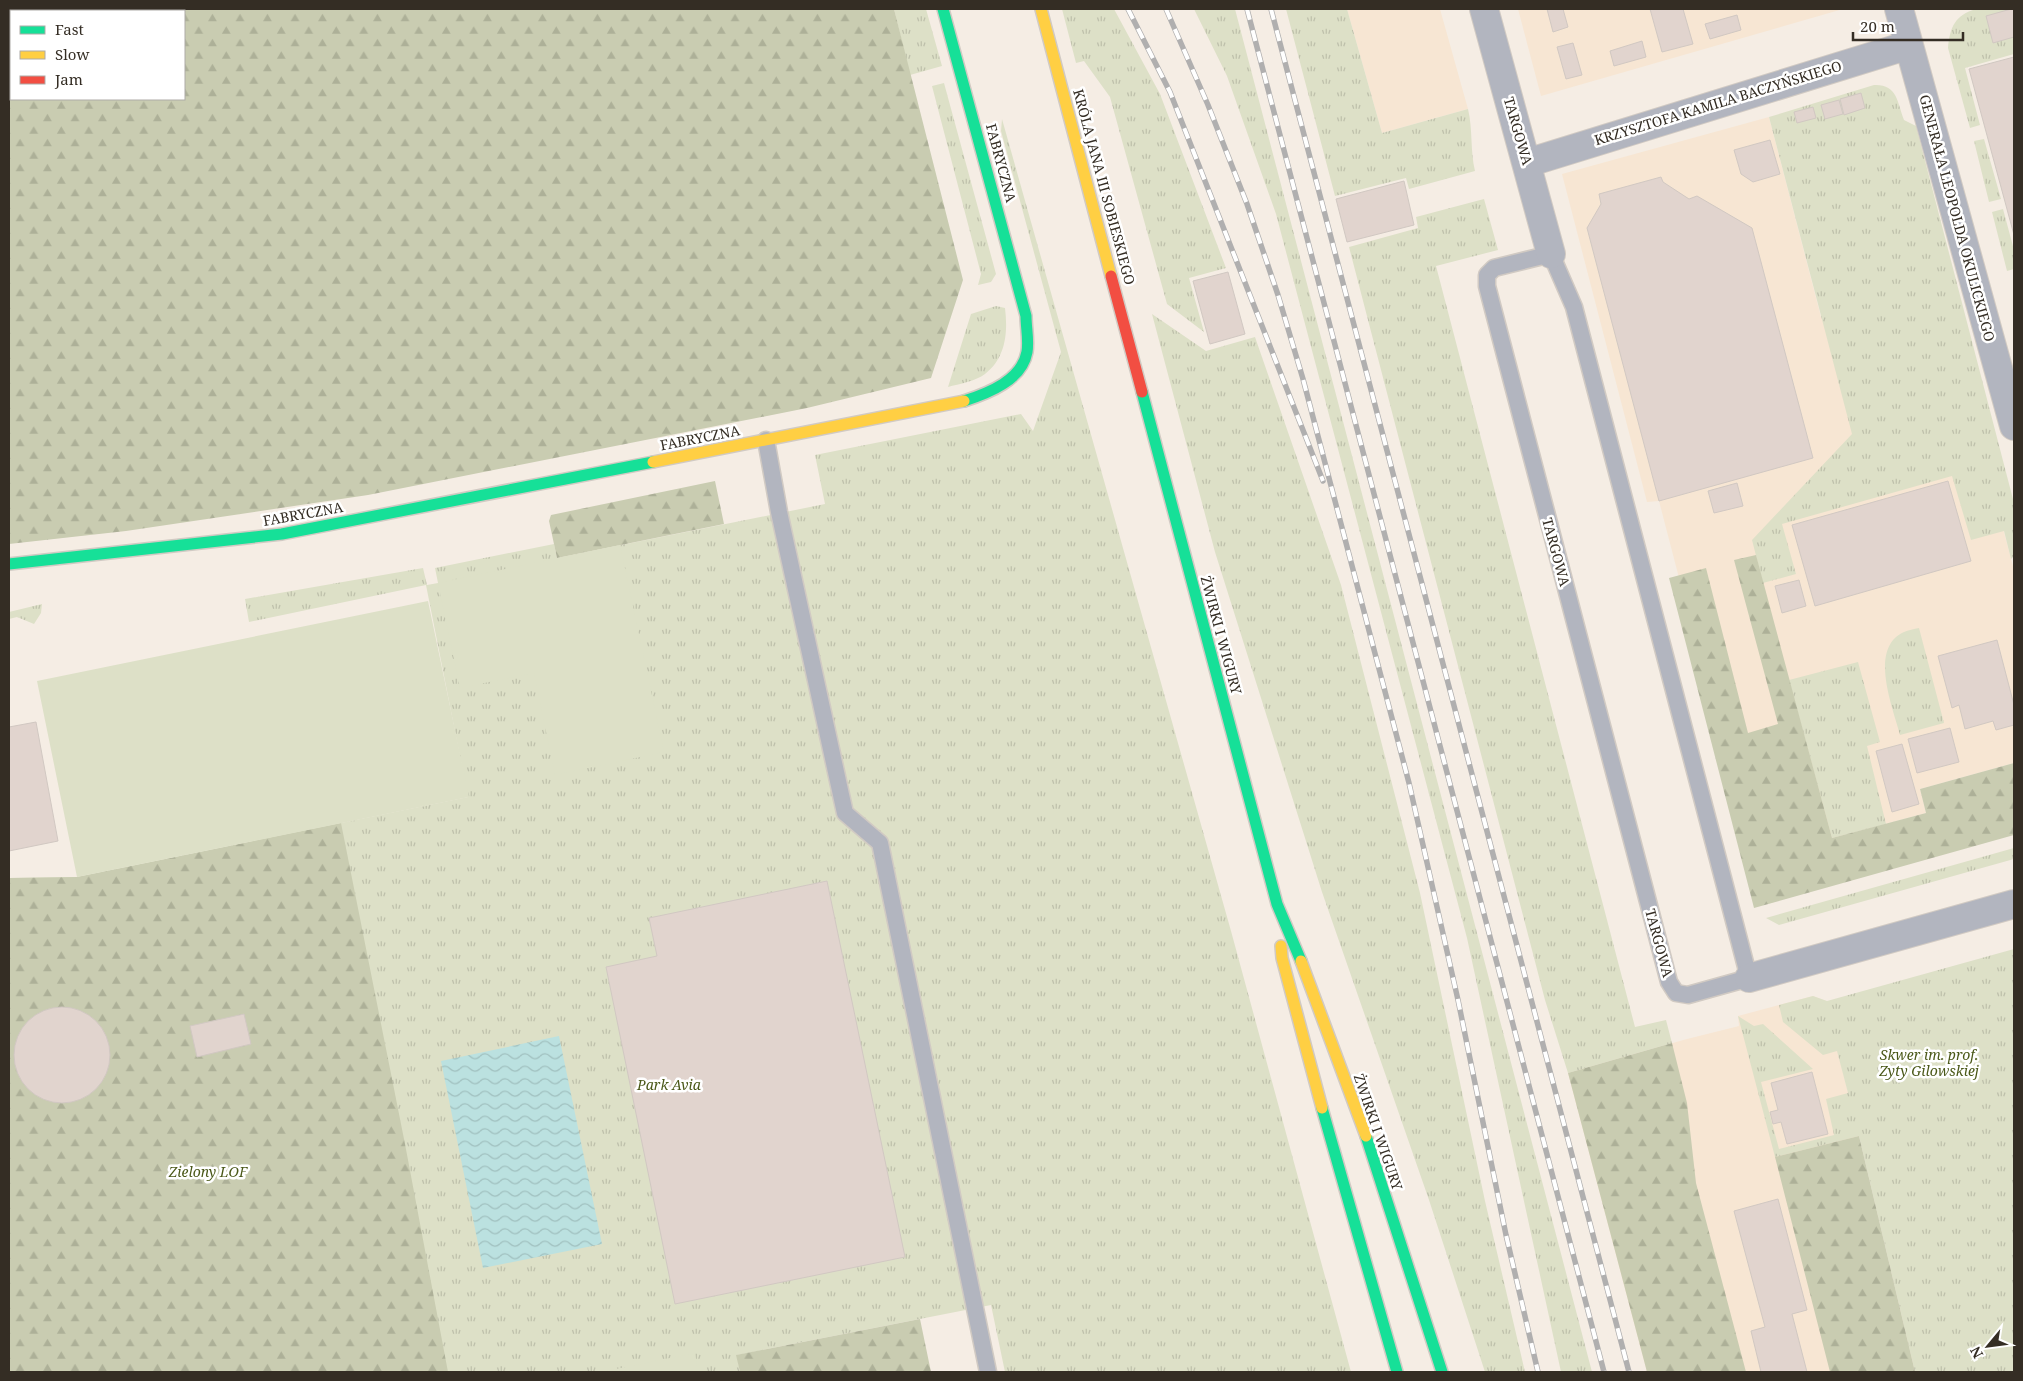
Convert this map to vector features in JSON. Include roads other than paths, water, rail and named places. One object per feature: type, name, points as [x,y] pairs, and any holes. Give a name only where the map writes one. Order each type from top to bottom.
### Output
[{"type":"main road","name":"FABRYCZNA","points":[[9,564],[282,534],[950,406],[993,391],[1017,370],[1026,356],[1026,316],[943,9]]},
{"type":"main road","name":"KRÓLA JANA III SOBIESKIEGO","points":[[1041,9],[1137,372]]},
{"type":"main road","name":"ŻWIRKI I WIGURY","points":[[1137,372],[1277,904],[1299,954],[1355,1109],[1442,1372]]},
{"type":"main road","name":"ŻWIRKI I WIGURY","points":[[1277,904],[1282,958],[1364,1264],[1397,1372]]},
{"type":"street","name":"TARGOWA","points":[[1484,9],[1552,254]]},
{"type":"street","name":"GENERAŁA LEOPOLDA OKULICKIEGO","points":[[1900,9],[2014,426]]},
{"type":"street","name":"KRZYSZTOFA KAMILA BACZYŃSKIEGO","points":[[1527,162],[1909,45]]},
{"type":"street","points":[[1749,978],[2014,904]]},
{"type":"lane","name":"TARGOWA","points":[[1552,254],[1574,307],[1749,978],[1688,995],[1676,992],[1669,982],[1487,286],[1487,275],[1494,268],[1552,254]]},
{"type":"lane","points":[[766,440],[779,512],[845,813],[880,843],[988,1372]]},
{"type":"water","points":[[559,1036],[602,1244],[483,1268],[441,1061]]},
{"type":"railway","points":[[1128,9],[1170,92],[1323,481]]},
{"type":"railway","points":[[1166,9],[1208,105],[1247,204],[1278,295],[1303,379],[1409,783],[1458,1000],[1506,1235],[1538,1372]]},
{"type":"railway","points":[[1247,9],[1604,1372]]},
{"type":"railway","points":[[1271,9],[1629,1372]]},
{"type":"park label","name":"Skwer im. prof. Zyty Gilowskiej","points":[[1929,1064]]},
{"type":"park label","name":"Park Avia","points":[[669,1085]]},
{"type":"park label","name":"Zielony LOF","points":[[208,1172]]}]
